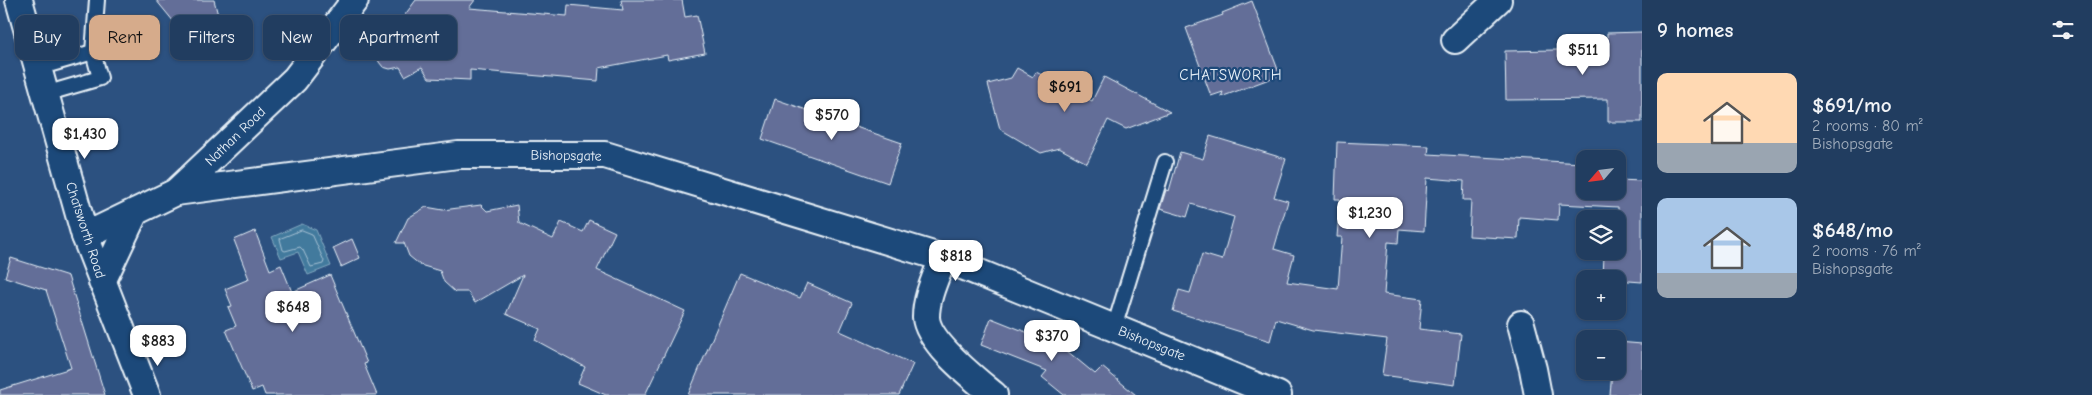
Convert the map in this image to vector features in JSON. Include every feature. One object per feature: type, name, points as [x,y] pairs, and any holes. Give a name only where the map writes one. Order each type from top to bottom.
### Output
[{"type":"street","name":"Nathan Road","points":[[84,236],[176,192],[295,79],[355,0]]},
{"type":"street","points":[[1455,40],[1498,0]]},
{"type":"street","name":"Chatsworth Road","points":[[19,1],[84,236],[147,395]]},
{"type":"street","name":"Bishopsgate","points":[[176,192],[458,154],[605,155],[943,258],[1278,395]]},
{"type":"street","points":[[102,282],[135,212]]},
{"type":"street","points":[[943,258],[930,292],[926,319],[936,338],[954,361],[994,395]]},
{"type":"street","points":[[1521,324],[1538,395]]},
{"type":"lane","points":[[96,15],[97,0]]},
{"type":"lane","points":[[38,68],[89,53]]},
{"type":"lane","points":[[45,94],[100,78],[95,60]]},
{"type":"lane","points":[[1114,328],[1165,162]]},
{"type":"water","points":[[302,224],[316,230],[331,266],[308,275],[298,252],[281,258],[272,237]]},
{"type":"building","points":[[156,0],[214,0],[218,15],[170,15],[170,17]]},
{"type":"building","points":[[416,0],[475,0],[469,8],[567,16],[568,5],[623,10],[621,0],[682,0],[685,17],[697,15],[705,53],[668,60],[667,55],[599,68],[598,81],[470,70],[470,80],[429,78],[422,67],[405,76],[400,67],[390,69],[383,67],[378,60],[457,60],[457,15],[405,15]]},
{"type":"building","points":[[1252,1],[1280,75],[1221,97],[1223,92],[1211,96],[1186,28],[1223,15],[1222,13]]},
{"type":"building","points":[[1642,32],[1642,122],[1608,122],[1608,99],[1506,100],[1505,51],[1607,49],[1607,33]]},
{"type":"building","points":[[1017,68],[1033,77],[1036,72],[1092,101],[1104,77],[1170,112],[1126,129],[1108,120],[1087,163],[1059,148],[1041,153],[1000,129],[988,84],[1011,78]]},
{"type":"building","points":[[775,99],[902,143],[888,183],[762,139]]},
{"type":"building","points":[[1210,136],[1286,159],[1274,197],[1288,201],[1274,249],[1294,255],[1287,282],[1338,289],[1342,237],[1337,237],[1340,199],[1335,199],[1337,142],[1429,146],[1428,154],[1576,163],[1576,200],[1626,200],[1626,180],[1642,181],[1642,282],[1626,281],[1626,270],[1603,270],[1604,260],[1626,260],[1626,210],[1618,210],[1618,207],[1559,204],[1558,220],[1519,217],[1518,239],[1469,236],[1471,200],[1463,200],[1464,181],[1427,178],[1424,231],[1399,229],[1398,243],[1388,242],[1384,294],[1422,299],[1419,329],[1461,334],[1455,385],[1382,375],[1387,339],[1313,330],[1276,319],[1270,341],[1173,311],[1179,290],[1190,293],[1202,254],[1222,260],[1234,217],[1191,204],[1187,217],[1160,209],[1166,190],[1169,191],[1180,152],[1203,159]]},
{"type":"building","points":[[481,205],[487,211],[517,205],[519,223],[553,239],[561,222],[583,232],[589,220],[615,232],[597,270],[685,311],[645,395],[606,395],[578,383],[585,367],[535,340],[540,329],[506,314],[523,275],[475,303],[468,292],[455,292],[444,282],[440,271],[420,265],[409,256],[404,243],[396,243],[408,218],[426,207],[443,210]]},
{"type":"building","points":[[255,231],[270,270],[281,265],[292,292],[330,275],[367,363],[364,364],[377,395],[265,395],[262,387],[252,391],[226,330],[236,326],[228,307],[232,306],[225,289],[249,279],[234,240]]},
{"type":"building","points":[[352,239],[360,258],[341,267],[333,248]]},
{"type":"building","points":[[11,258],[68,276],[105,395],[0,395],[0,390],[71,368],[46,290],[5,277]]},
{"type":"building","points":[[740,273],[800,298],[807,283],[852,303],[840,331],[913,364],[899,395],[688,395]]},
{"type":"building","points":[[991,318],[1061,346],[1095,374],[1102,367],[1136,395],[1064,395],[1042,377],[1047,371],[981,345]]},
{"type":"building","points":[[1626,343],[1642,344],[1642,395],[1610,395],[1611,380],[1626,380]]},
{"type":"district","name":"CHATSWORTH","points":[[1231,75]]}]
